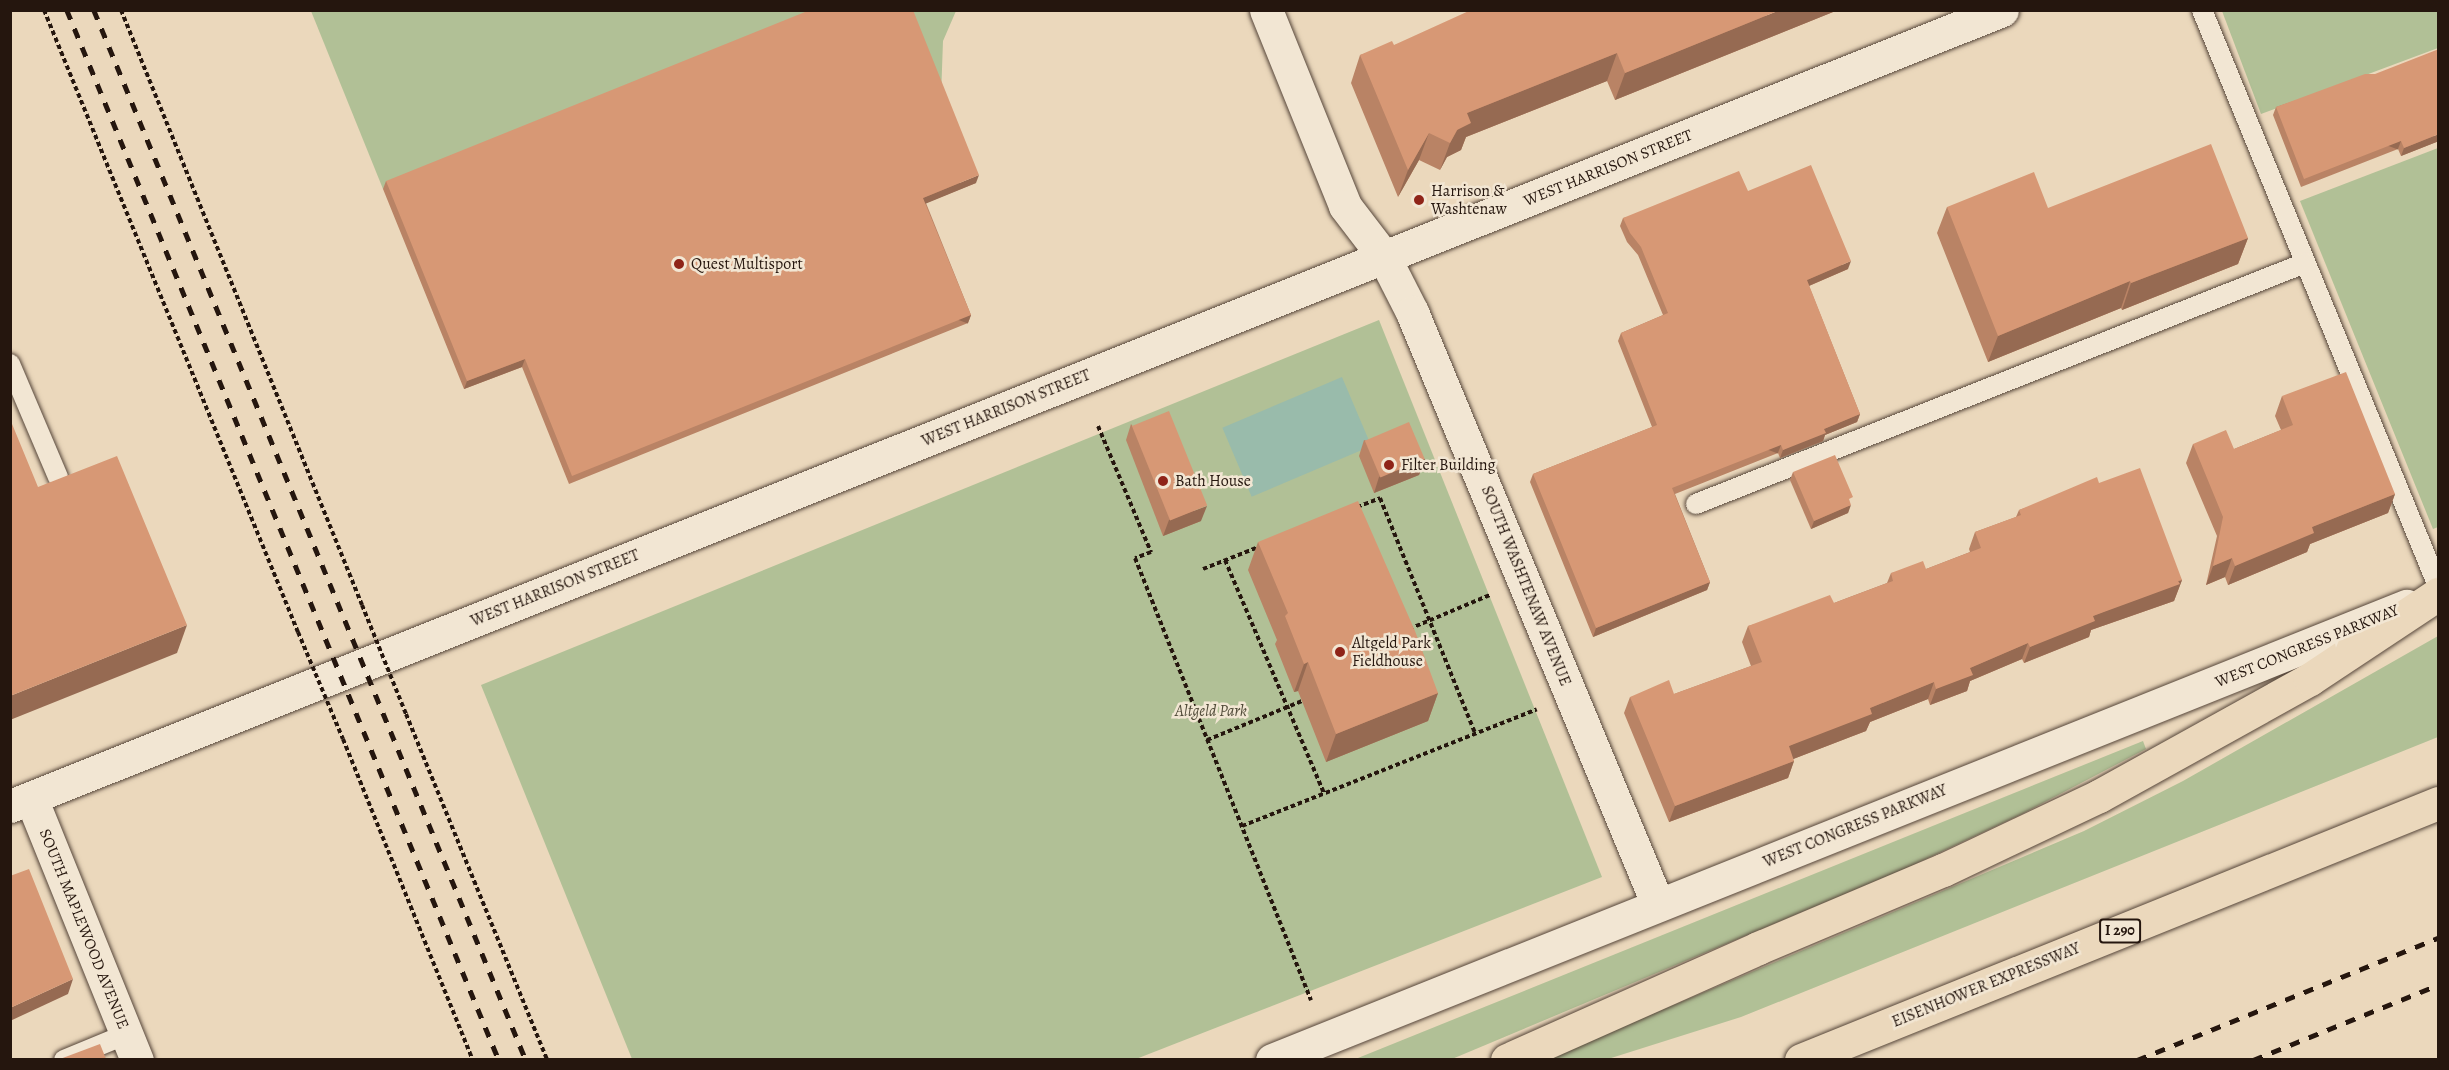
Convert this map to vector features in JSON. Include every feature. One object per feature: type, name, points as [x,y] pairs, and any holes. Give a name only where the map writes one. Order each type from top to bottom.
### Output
[{"type":"highway","points":[[1507,1059],[1758,948],[1943,870],[2099,796],[2310,678],[2439,594]]},
{"type":"highway","name":"EISENHOWER EXPRESSWAY","points":[[1801,1059],[2439,803]]},
{"type":"street","name":"SOUTH WASHTENAW AVENUE","points":[[1266,10],[1345,206],[1384,257],[1412,312],[1658,905]]},
{"type":"street","name":"WEST HARRISON STREET","points":[[21,802],[2002,10]]},
{"type":"street","name":"WEST CONGRESS PARKWAY","points":[[1272,1059],[2439,594]]},
{"type":"street","name":"SOUTH MAPLEWOOD AVENUE","points":[[21,802],[132,1047]]},
{"type":"lane","points":[[2202,10],[2304,263],[2439,586]]},
{"type":"lane","points":[[1696,504],[2304,263]]},
{"type":"lane","points":[[10,364],[58,477]]},
{"type":"lane","points":[[64,1059],[132,1047]]},
{"type":"path","points":[[44,10],[473,1059]]},
{"type":"path","points":[[121,10],[547,1059]]},
{"type":"path","points":[[1098,426],[1151,552],[1135,558],[1311,1000]]},
{"type":"path","points":[[1346,512],[1380,498],[1475,733]]},
{"type":"path","points":[[1203,569],[1269,543]]},
{"type":"path","points":[[1225,560],[1324,793]]},
{"type":"path","points":[[1404,631],[1490,595]]},
{"type":"path","points":[[1207,740],[1302,701]]},
{"type":"path","points":[[1242,826],[1537,709]]},
{"type":"green space","points":[[311,11],[827,11],[383,189]]},
{"type":"green space","points":[[906,11],[956,11],[943,41],[941,97]]},
{"type":"green space","points":[[2222,11],[2438,11],[2438,48],[2261,114]]},
{"type":"green space","points":[[2438,148],[2438,527],[2433,529],[2300,201]]},
{"type":"green space","name":"Altgeld Park","points":[[1379,320],[1602,877],[1136,1059],[632,1059],[481,685]]},
{"type":"green space","points":[[2438,636],[2438,737],[1741,1017],[1608,1059],[1544,1060],[2084,831],[2183,781]]},
{"type":"green space","points":[[2143,741],[2146,749],[2022,814],[1909,867],[1452,1059],[1353,1060]]},
{"type":"shaded area","points":[[1342,377],[1371,446],[1252,497],[1222,428]]},
{"type":"building","name":"Quest Multisport","points":[[810,10],[913,10],[979,175],[923,198],[971,315],[572,476],[525,359],[467,381],[386,181]]},
{"type":"building","points":[[1471,10],[1780,10],[1625,73],[1617,53],[1467,113],[1471,123],[1457,130],[1450,143],[1429,133],[1408,170],[1360,55],[1392,41],[1394,45]]},
{"type":"building","points":[[2439,49],[2439,134],[2404,148],[2401,141],[2304,179],[2276,107],[2365,74],[2375,74]]},
{"type":"building","points":[[2211,144],[2248,238],[2131,283],[2130,281],[1998,336],[1947,207],[2034,172],[2048,208]]},
{"type":"building","points":[[1811,165],[1851,261],[1807,280],[1860,414],[1824,429],[1826,433],[1783,450],[1781,445],[1672,488],[1710,582],[1596,628],[1533,474],[1657,425],[1621,333],[1668,313],[1641,247],[1630,233],[1623,218],[1739,171],[1748,191]]},
{"type":"building","points":[[2346,372],[2395,494],[2312,527],[2314,533],[2235,566],[2232,558],[2213,566],[2223,517],[2193,444],[2226,430],[2234,449],[2293,425],[2282,396]]},
{"type":"building","name":"Bath House","points":[[1169,411],[1207,506],[1170,521],[1132,426]]},
{"type":"building","points":[[10,419],[38,487],[117,456],[187,625],[10,696]]},
{"type":"building","points":[[1409,422],[1425,459],[1380,478],[1365,441]]},
{"type":"building","points":[[1835,455],[1853,497],[1849,499],[1851,505],[1814,521],[1793,472]]},
{"type":"building","points":[[2140,468],[2182,580],[2178,581],[2180,584],[2093,616],[2095,621],[2030,647],[2028,643],[1970,668],[1973,675],[1936,689],[1934,682],[1870,708],[1872,714],[1789,746],[1794,761],[1675,806],[1630,697],[1669,680],[1674,694],[1762,662],[1748,626],[1830,595],[1834,603],[1893,581],[1891,573],[1923,561],[1926,569],[1981,548],[1975,532],[2021,515],[2019,510],[2097,477],[2099,483]]},
{"type":"building","name":"Altgeld Park Fieldhouse","points":[[1358,501],[1415,631],[1438,693],[1336,734],[1308,662],[1304,664],[1285,616],[1288,613],[1258,542]]},
{"type":"building","points":[[29,869],[73,979],[10,1008],[10,876]]},
{"type":"building","points":[[100,1044],[106,1059],[60,1059]]},
{"type":"railway","points":[[67,10],[499,1060]]},
{"type":"railway","points":[[94,10],[526,1060]]},
{"type":"railway","points":[[2137,1060],[2438,938]]},
{"type":"railway","points":[[2253,1060],[2438,985]]},
{"type":"place","name":"Harrison & Washtenaw","points":[[1419,200]]},
{"type":"place","name":"Quest Multisport","points":[[679,264]]},
{"type":"place","name":"Filter Building","points":[[1389,465]]},
{"type":"place","name":"Bath House","points":[[1163,481]]},
{"type":"place","name":"Altgeld Park Fieldhouse","points":[[1340,652]]}]
